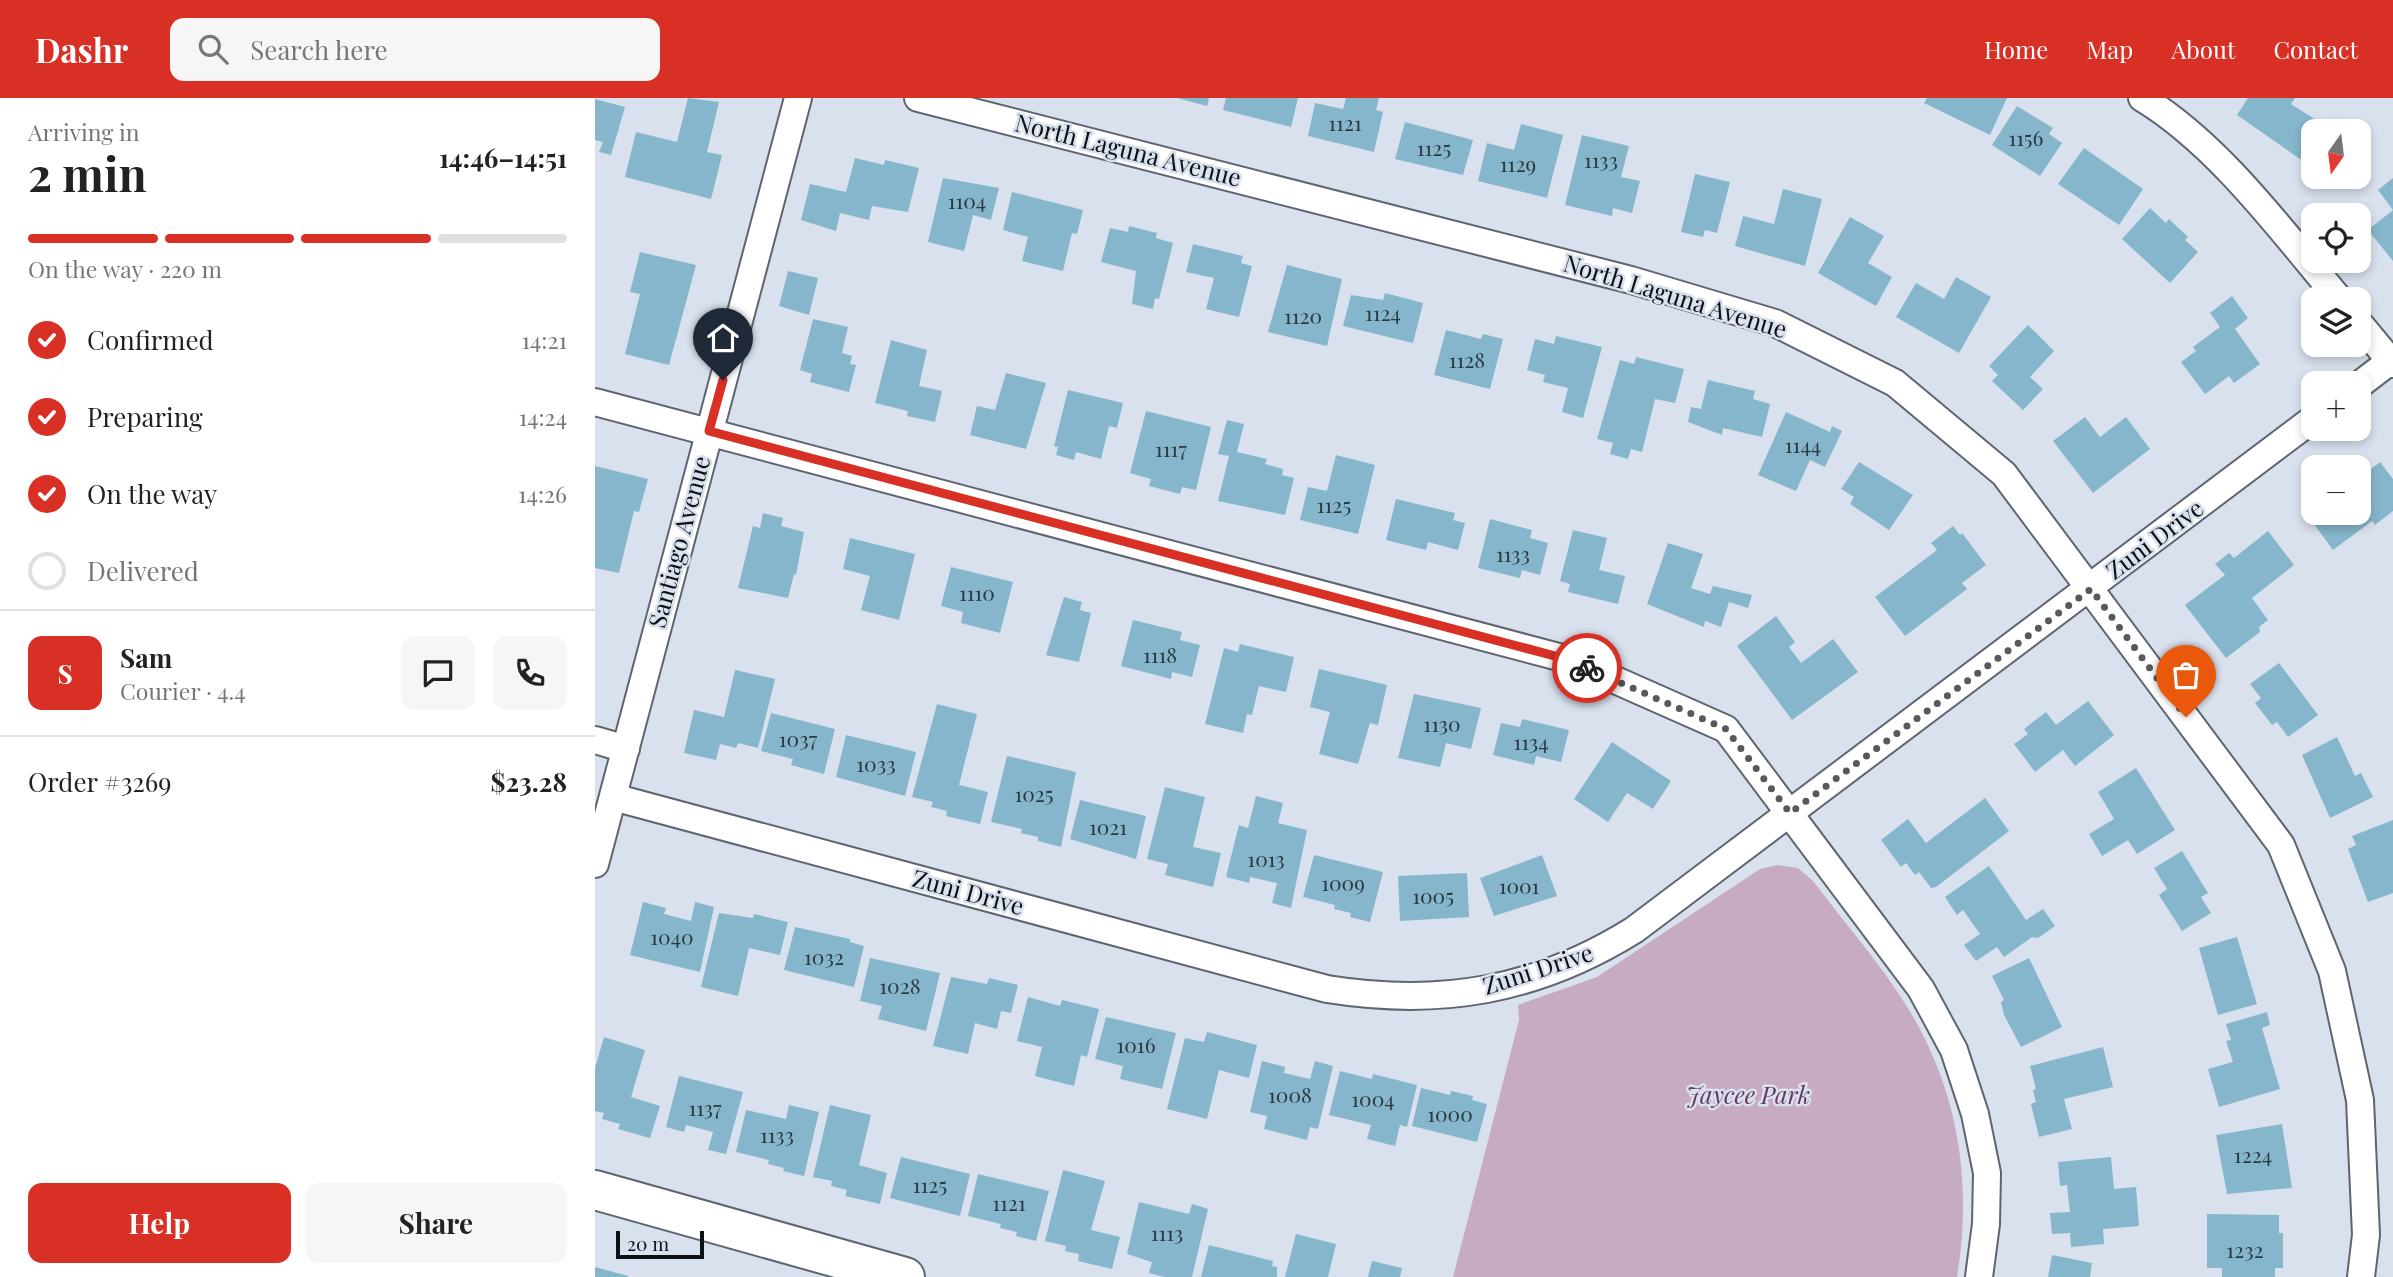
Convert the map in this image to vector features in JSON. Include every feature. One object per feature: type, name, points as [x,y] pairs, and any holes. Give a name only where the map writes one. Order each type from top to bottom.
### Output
[{"type":"street","name":"Santiago Avenue","points":[[595,863],[798,98]]},
{"type":"street","name":"North Laguna Avenue","points":[[918,98],[1631,279],[1775,323],[1895,383],[2004,474],[2281,845],[2327,958],[2360,1100],[2366,1235],[2361,1277]]},
{"type":"street","points":[[2142,98],[2173,106],[2329,287]]},
{"type":"street","points":[[2371,337],[2392,361],[2371,376]]},
{"type":"street","points":[[595,402],[1570,660],[1726,729],[1921,989],[1958,1060],[1975,1114],[1987,1173],[1986,1224],[1979,1277]]},
{"type":"street","name":"Zuni Drive","points":[[613,797],[1327,989],[1408,998],[1511,984],[1572,964],[1634,930],[2091,589],[2301,428]]},
{"type":"street","points":[[595,740],[626,749]]},
{"type":"street","points":[[595,1190],[905,1277]]},
{"type":"green space","name":"Jaycee Park","points":[[1778,865],[1798,868],[1813,881],[1896,989],[1924,1037],[1938,1069],[1957,1136],[1962,1171],[1962,1241],[1957,1277],[1453,1277],[1519,1020],[1518,1005],[1597,977],[1760,869]]},
{"type":"building","points":[[688,98],[719,102],[707,152],[722,155],[711,199],[625,177],[636,132],[677,142]]},
{"type":"building","points":[[1177,98],[1209,98],[1207,106]]},
{"type":"building","points":[[1226,98],[1298,98],[1291,127],[1223,110]]},
{"type":"building","points":[[1346,98],[1379,98],[1376,110],[1383,112],[1374,152],[1308,136],[1315,103],[1343,109]]},
{"type":"building","points":[[1927,98],[2007,98],[1990,135],[1924,103]]},
{"type":"building","points":[[2248,98],[2295,98],[2291,104],[2315,119],[2301,119],[2300,159],[2237,115]]},
{"type":"building","points":[[595,99],[625,107],[611,155],[599,152],[603,142],[595,140]]},
{"type":"building","points":[[2017,106],[2053,128],[2049,134],[2062,143],[2040,176],[1992,145]]},
{"type":"building","points":[[1405,122],[1473,140],[1463,175],[1395,159]]},
{"type":"building","points":[[1521,124],[1563,135],[1547,198],[1478,181],[1487,143],[1514,150]]},
{"type":"building","points":[[1582,135],[1629,146],[1621,177],[1640,181],[1632,213],[1613,208],[1612,216],[1565,205]]},
{"type":"building","points":[[2084,148],[2143,189],[2119,225],[2058,184]]},
{"type":"building","points":[[855,158],[884,165],[885,160],[919,168],[908,212],[872,206],[869,220],[840,213],[836,231],[801,220],[810,184],[846,192]]},
{"type":"building","points":[[1695,174],[1730,182],[1717,233],[1705,230],[1703,237],[1681,232]]},
{"type":"building","points":[[943,178],[999,188],[991,220],[973,215],[964,251],[928,242]]},
{"type":"building","points":[[2393,178],[2393,210],[2378,190]]},
{"type":"building","points":[[1783,189],[1822,199],[1805,266],[1735,246],[1743,216],[1774,224]]},
{"type":"building","points":[[1012,192],[1083,210],[1077,234],[1072,233],[1063,271],[1022,261],[1028,237],[1003,230]]},
{"type":"building","points":[[2150,208],[2166,223],[2169,219],[2188,237],[2185,240],[2198,252],[2170,283],[2122,239]]},
{"type":"building","points":[[2393,210],[2393,261],[2371,234],[2371,228]]},
{"type":"building","points":[[1850,217],[1884,236],[1868,263],[1892,277],[1876,306],[1818,273]]},
{"type":"building","points":[[1129,226],[1157,233],[1156,238],[1173,243],[1159,299],[1155,298],[1153,309],[1132,304],[1136,271],[1101,262],[1110,228],[1128,232]]},
{"type":"building","points":[[1193,244],[1243,256],[1241,263],[1252,266],[1239,317],[1206,309],[1214,278],[1186,272]]},
{"type":"building","points":[[640,252],[696,265],[669,365],[625,354],[640,294],[630,292]]},
{"type":"building","points":[[1287,265],[1342,279],[1327,346],[1268,332]]},
{"type":"building","points":[[788,271],[818,278],[809,315],[779,306]]},
{"type":"building","points":[[1956,277],[1991,297],[1959,353],[1896,317],[1916,283],[1944,299]]},
{"type":"building","points":[[1385,293],[1423,303],[1413,343],[1343,326],[1351,295],[1383,300]]},
{"type":"building","points":[[2232,296],[2248,318],[2235,329],[2260,364],[2234,383],[2229,376],[2205,394],[2181,362],[2196,351],[2193,347],[2220,327],[2210,313]]},
{"type":"building","points":[[813,319],[848,327],[842,353],[852,356],[850,364],[856,365],[849,392],[810,382],[812,374],[800,370]]},
{"type":"building","points":[[2028,325],[2054,351],[2030,377],[2043,389],[2023,410],[1992,381],[1998,375],[1989,366]]},
{"type":"building","points":[[1446,330],[1481,339],[1483,334],[1503,339],[1490,389],[1434,375]]},
{"type":"building","points":[[1556,336],[1602,347],[1583,418],[1562,412],[1568,388],[1543,382],[1545,375],[1527,370],[1535,339],[1554,344]]},
{"type":"building","points":[[891,340],[927,350],[919,386],[942,391],[935,422],[907,416],[908,411],[875,403]]},
{"type":"building","points":[[1636,357],[1684,369],[1675,403],[1655,399],[1642,452],[1631,449],[1628,459],[1610,454],[1613,443],[1597,439],[1620,360],[1634,364]]},
{"type":"building","points":[[1006,373],[1046,383],[1026,449],[970,435],[977,406],[995,410]]},
{"type":"building","points":[[1708,380],[1755,391],[1753,399],[1770,404],[1762,437],[1723,428],[1722,435],[1688,422],[1691,407],[1701,409]]},
{"type":"building","points":[[1068,390],[1123,403],[1117,428],[1109,426],[1101,459],[1076,452],[1074,460],[1056,455],[1058,447],[1054,446]]},
{"type":"building","points":[[1146,411],[1211,427],[1196,490],[1182,487],[1180,494],[1149,486],[1151,479],[1130,473]]},
{"type":"building","points":[[1786,412],[1830,432],[1832,426],[1842,431],[1825,467],[1810,460],[1796,491],[1758,475]]},
{"type":"building","points":[[2085,417],[2100,437],[2126,417],[2150,449],[2093,493],[2053,441]]},
{"type":"building","points":[[1227,420],[1244,424],[1237,452],[1267,459],[1265,464],[1283,469],[1282,475],[1294,478],[1285,515],[1218,501],[1229,456],[1218,454]]},
{"type":"building","points":[[1336,455],[1375,465],[1358,534],[1300,520],[1308,487],[1327,491]]},
{"type":"building","points":[[1859,462],[1913,495],[1889,530],[1850,504],[1854,497],[1841,489]]},
{"type":"building","points":[[2380,462],[2393,479],[2393,511],[2375,525],[2371,522],[2371,469]]},
{"type":"building","points":[[595,466],[648,479],[639,512],[634,511],[619,573],[595,568]]},
{"type":"building","points":[[1396,499],[1455,513],[1453,520],[1465,523],[1458,550],[1428,542],[1426,550],[1386,540]]},
{"type":"building","points":[[763,513],[783,518],[781,526],[804,532],[796,575],[794,574],[788,598],[738,588],[753,526],[760,528]]},
{"type":"building","points":[[1490,519],[1532,530],[1530,538],[1548,543],[1540,575],[1522,570],[1520,578],[1478,568]]},
{"type":"building","points":[[2315,525],[2367,525],[2333,550]]},
{"type":"building","points":[[1953,526],[1960,535],[1962,533],[1986,565],[1962,583],[1967,589],[1905,636],[1875,597],[1937,550],[1931,543]]},
{"type":"building","points":[[1573,530],[1607,538],[1599,570],[1625,576],[1618,604],[1568,592],[1570,584],[1560,581]]},
{"type":"building","points":[[2268,531],[2294,565],[2252,598],[2268,620],[2259,627],[2260,632],[2226,658],[2185,605],[2225,575],[2215,564],[2229,553],[2234,558]]},
{"type":"building","points":[[850,538],[915,554],[899,620],[861,610],[870,576],[843,569]]},
{"type":"building","points":[[1668,543],[1703,554],[1691,588],[1710,594],[1713,586],[1752,595],[1748,608],[1729,602],[1721,627],[1705,621],[1704,627],[1647,604]]},
{"type":"building","points":[[951,567],[1013,582],[1000,633],[961,623],[963,612],[941,606]]},
{"type":"building","points":[[1064,597],[1082,602],[1080,610],[1091,613],[1079,662],[1046,655]]},
{"type":"building","points":[[1776,616],[1795,642],[1789,647],[1801,663],[1833,639],[1858,672],[1792,720],[1737,646]]},
{"type":"building","points":[[1133,620],[1182,632],[1180,640],[1200,645],[1192,677],[1172,672],[1171,679],[1121,666]]},
{"type":"building","points":[[1240,644],[1294,657],[1286,692],[1259,686],[1252,715],[1247,714],[1243,733],[1205,724],[1224,648],[1238,652]]},
{"type":"building","points":[[2279,663],[2318,715],[2288,737],[2277,722],[2272,725],[2255,703],[2261,698],[2250,684]]},
{"type":"building","points":[[1319,669],[1387,685],[1378,725],[1370,723],[1358,764],[1319,754],[1330,712],[1310,707]]},
{"type":"building","points":[[735,670],[775,679],[758,748],[738,743],[736,748],[720,744],[716,760],[684,753],[694,710],[724,717]]},
{"type":"building","points":[[1414,694],[1481,708],[1471,749],[1446,743],[1440,767],[1398,758]]},
{"type":"building","points":[[2088,701],[2114,735],[2075,766],[2063,750],[2035,772],[2014,744],[2028,734],[2024,729],[2046,712],[2056,725]]},
{"type":"building","points":[[937,704],[977,714],[959,785],[988,792],[980,824],[946,816],[947,811],[931,807],[933,802],[912,797]]},
{"type":"building","points":[[771,713],[835,729],[824,774],[791,765],[793,759],[761,751]]},
{"type":"building","points":[[1522,719],[1569,730],[1561,762],[1536,756],[1534,765],[1493,755],[1501,723],[1520,727]]},
{"type":"building","points":[[846,735],[916,752],[905,796],[836,777]]},
{"type":"building","points":[[2337,737],[2355,776],[2361,773],[2373,797],[2330,818],[2302,755]]},
{"type":"building","points":[[1612,742],[1671,781],[1653,809],[1627,793],[1608,822],[1574,799]]},
{"type":"building","points":[[1007,756],[1076,772],[1061,847],[1038,841],[1038,837],[1021,833],[1022,829],[991,822]]},
{"type":"building","points":[[2136,768],[2175,830],[2137,854],[2128,840],[2102,856],[2089,834],[2114,819],[2098,792]]},
{"type":"building","points":[[1165,787],[1205,797],[1193,847],[1221,853],[1213,887],[1165,875],[1168,864],[1147,859]]},
{"type":"building","points":[[1256,796],[1283,803],[1278,823],[1307,830],[1291,908],[1272,903],[1277,883],[1250,877],[1249,883],[1226,877],[1239,825],[1248,828]]},
{"type":"building","points":[[1985,798],[2009,831],[1936,887],[1931,888],[1919,872],[1915,875],[1906,863],[1901,867],[1881,840],[1908,819],[1926,843]]},
{"type":"building","points":[[1080,800],[1146,816],[1136,859],[1070,839]]},
{"type":"building","points":[[2393,820],[2393,893],[2368,902],[2348,849],[2356,845],[2352,836]]},
{"type":"building","points":[[2182,851],[2208,893],[2201,897],[2211,913],[2182,931],[2159,895],[2167,889],[2154,868]]},
{"type":"building","points":[[1314,855],[1383,872],[1370,922],[1350,917],[1351,913],[1334,909],[1335,905],[1303,897]]},
{"type":"building","points":[[1542,855],[1557,896],[1494,916],[1480,878]]},
{"type":"building","points":[[1989,866],[2026,920],[2043,909],[2055,926],[2038,938],[2032,937],[2004,957],[1997,947],[1976,961],[1964,945],[1980,934],[1963,910],[1957,915],[1945,897]]},
{"type":"building","points":[[1467,873],[1469,917],[1400,921],[1398,876]]},
{"type":"building","points":[[643,902],[666,908],[664,914],[691,921],[695,902],[714,907],[700,972],[630,955]]},
{"type":"building","points":[[719,913],[753,918],[754,914],[788,922],[780,955],[749,948],[738,996],[701,987]]},
{"type":"building","points":[[795,927],[850,939],[850,942],[864,946],[854,987],[784,970]]},
{"type":"building","points":[[2237,937],[2257,1004],[2218,1015],[2199,948]]},
{"type":"building","points":[[870,958],[940,973],[926,1031],[878,1019],[882,1006],[860,1001]]},
{"type":"building","points":[[2029,958],[2062,1027],[2021,1047],[2004,1015],[2001,1002],[2004,1000],[1992,976]]},
{"type":"building","points":[[951,977],[987,984],[989,978],[1018,985],[1011,1013],[1001,1011],[997,1029],[975,1023],[968,1054],[933,1046]]},
{"type":"building","points":[[1028,997],[1060,1006],[1062,1000],[1099,1009],[1087,1057],[1081,1055],[1074,1086],[1035,1076],[1042,1047],[1017,1041]]},
{"type":"building","points":[[2267,1012],[2270,1025],[2262,1028],[2280,1089],[2219,1107],[2208,1069],[2233,1062],[2226,1041],[2231,1040],[2226,1024]]},
{"type":"building","points":[[1106,1017],[1176,1033],[1162,1089],[1120,1079],[1123,1066],[1095,1059]]},
{"type":"building","points":[[1207,1032],[1257,1045],[1249,1078],[1219,1070],[1207,1119],[1167,1109],[1185,1038],[1204,1042]]},
{"type":"building","points":[[604,1037],[645,1050],[631,1097],[660,1106],[650,1138],[618,1129],[620,1124],[602,1119],[604,1113],[595,1111],[595,1068]]},
{"type":"building","points":[[2103,1047],[2113,1087],[2064,1099],[2072,1129],[2039,1137],[2031,1104],[2036,1102],[2033,1090],[2036,1089],[2030,1066]]},
{"type":"building","points":[[1262,1061],[1285,1067],[1284,1073],[1310,1079],[1315,1061],[1333,1066],[1318,1129],[1310,1127],[1307,1140],[1264,1129],[1267,1116],[1250,1112]]},
{"type":"building","points":[[1340,1071],[1372,1079],[1373,1074],[1417,1085],[1407,1127],[1400,1125],[1395,1146],[1367,1139],[1371,1125],[1329,1115]]},
{"type":"building","points":[[679,1076],[743,1092],[726,1154],[708,1150],[713,1132],[686,1125],[684,1132],[666,1127]]},
{"type":"building","points":[[1421,1088],[1450,1095],[1451,1091],[1473,1096],[1472,1100],[1487,1104],[1477,1142],[1412,1126]]},
{"type":"building","points":[[789,1105],[819,1112],[804,1176],[783,1171],[784,1168],[768,1164],[769,1160],[736,1152],[746,1110],[786,1119]]},
{"type":"building","points":[[830,1105],[871,1115],[859,1165],[887,1173],[880,1204],[845,1196],[847,1190],[831,1186],[832,1181],[813,1177]]},
{"type":"building","points":[[2282,1124],[2292,1188],[2227,1194],[2216,1135]]},
{"type":"building","points":[[901,1157],[970,1174],[960,1216],[890,1198]]},
{"type":"building","points":[[2111,1157],[2114,1189],[2136,1187],[2139,1226],[2103,1229],[2104,1244],[2071,1247],[2070,1233],[2052,1234],[2050,1213],[2070,1212],[2067,1185],[2060,1186],[2058,1162]]},
{"type":"building","points":[[1063,1170],[1105,1181],[1091,1230],[1120,1237],[1112,1269],[1078,1261],[1079,1254],[1065,1251],[1066,1246],[1045,1241]]},
{"type":"building","points":[[978,1174],[1049,1191],[1036,1241],[1016,1236],[1017,1232],[1000,1228],[1001,1224],[968,1216]]},
{"type":"building","points":[[1139,1202],[1189,1214],[1192,1204],[1208,1209],[1192,1277],[1165,1277],[1149,1273],[1152,1262],[1127,1254]]},
{"type":"building","points":[[2207,1214],[2279,1215],[2279,1233],[2283,1233],[2283,1268],[2275,1268],[2275,1277],[2222,1277],[2222,1268],[2207,1268]]},
{"type":"building","points":[[1296,1234],[1336,1244],[1328,1277],[1285,1277]]},
{"type":"building","points":[[1209,1245],[1273,1261],[1272,1266],[1277,1267],[1277,1277],[1201,1277]]},
{"type":"building","points":[[2052,1255],[2092,1263],[2090,1277],[2048,1277]]},
{"type":"building","points":[[1372,1261],[1402,1268],[1400,1277],[1368,1277]]},
{"type":"building","points":[[595,1267],[628,1276],[628,1277],[595,1277]]},
{"type":"way so far","points":[[1587,668],[1726,729],[1790,813],[2091,589],[2186,717]]},
{"type":"route","points":[[723,380],[709,431],[1570,660],[1587,668]]}]
